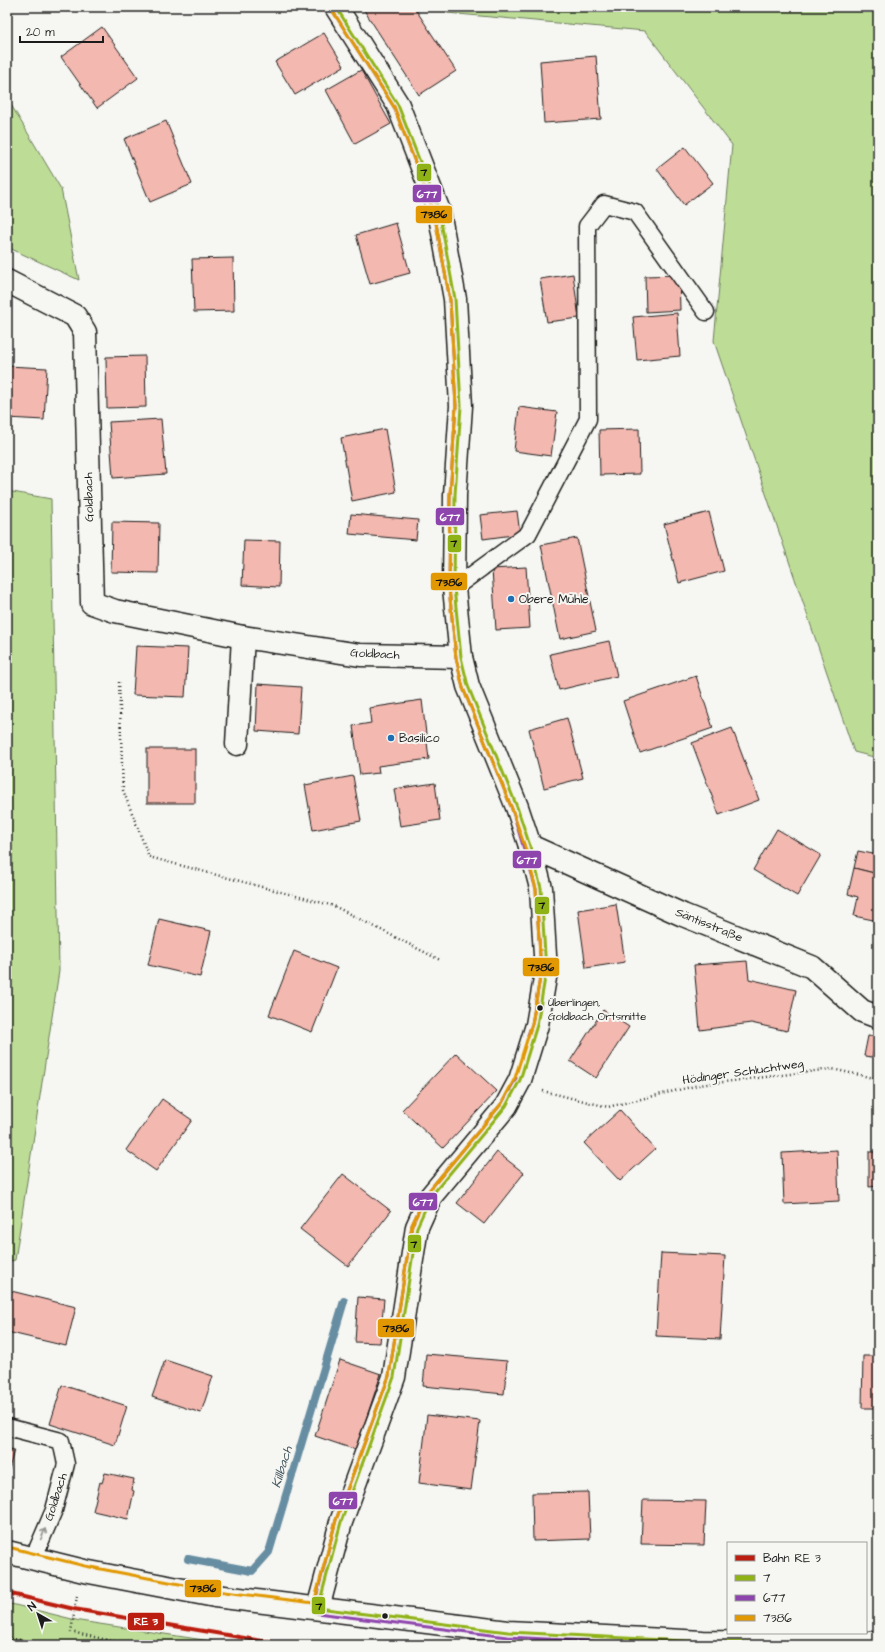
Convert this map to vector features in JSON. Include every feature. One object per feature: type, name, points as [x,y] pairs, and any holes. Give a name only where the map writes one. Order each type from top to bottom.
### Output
[{"type":"street","points":[[318,1608],[341,1522],[394,1377],[417,1227],[431,1196],[506,1106],[520,1080],[537,1026],[546,972],[541,888],[530,846],[517,807],[468,686],[461,657],[454,588],[455,495],[461,406],[455,299],[439,211],[398,106],[336,7]]},
{"type":"street","name":"Goldbach","points":[[7,281],[75,316],[85,332],[92,603],[115,611],[243,637],[360,655],[461,657]]},
{"type":"street","points":[[237,744],[243,637]]},
{"type":"street","name":"Säntisstraße","points":[[530,846],[683,915],[812,967],[862,1011],[878,1017]]},
{"type":"street","points":[[7,1552],[215,1596],[516,1632],[704,1642],[878,1643]]},
{"type":"lane","points":[[454,588],[528,534],[588,420],[587,226],[604,204],[636,212],[706,312]]},
{"type":"lane","name":"Goldbach","points":[[7,1427],[61,1441],[66,1464],[54,1510],[33,1558]]},
{"type":"path","points":[[119,682],[123,790],[149,857],[334,906],[440,960]]},
{"type":"path","name":"Hödinger Schluchtweg","points":[[520,1080],[548,1094],[608,1106],[699,1085],[832,1069],[878,1079]]},
{"type":"path","points":[[76,1604],[71,1632],[102,1640],[131,1645]]},
{"type":"path","points":[[7,1638],[51,1645]]},
{"type":"path","points":[[100,1645],[102,1640]]},
{"type":"green space","points":[[443,7],[878,7],[878,758],[854,752],[714,341],[732,145],[645,31],[447,13]]},
{"type":"green space","points":[[7,98],[61,189],[79,280],[7,247]]},
{"type":"green space","points":[[7,491],[51,499],[59,971],[15,1260],[7,1262]]},
{"type":"green space","points":[[7,1603],[80,1621],[236,1645],[7,1645]]},
{"type":"building","points":[[362,7],[414,7],[456,71],[419,95]]},
{"type":"building","points":[[102,27],[138,78],[97,108],[61,57]]},
{"type":"building","points":[[324,33],[344,66],[295,95],[275,62]]},
{"type":"building","points":[[596,56],[601,119],[544,123],[540,61]]},
{"type":"building","points":[[361,70],[391,124],[355,144],[326,90]]},
{"type":"building","points":[[166,121],[192,184],[150,202],[124,139]]},
{"type":"building","points":[[685,147],[713,183],[684,205],[657,169]]},
{"type":"building","points":[[396,223],[410,273],[370,284],[356,235]]},
{"type":"building","points":[[233,258],[234,311],[194,312],[192,259]]},
{"type":"building","points":[[573,274],[579,318],[547,322],[540,279]]},
{"type":"building","points":[[679,275],[680,310],[646,312],[645,276]]},
{"type":"building","points":[[677,313],[680,356],[637,360],[633,317]]},
{"type":"building","points":[[145,356],[146,407],[107,408],[106,357]]},
{"type":"building","points":[[7,366],[47,368],[44,420],[7,418]]},
{"type":"building","points":[[519,407],[557,412],[551,456],[514,451]]},
{"type":"building","points":[[161,419],[166,474],[113,478],[109,422]]},
{"type":"building","points":[[385,429],[396,492],[352,501],[341,438]]},
{"type":"building","points":[[639,429],[640,474],[600,475],[599,430]]},
{"type":"building","points":[[517,511],[520,534],[483,539],[480,515]]},
{"type":"building","points":[[709,512],[724,571],[679,583],[664,524]]},
{"type":"building","points":[[351,514],[418,520],[416,540],[349,534]]},
{"type":"building","points":[[112,522],[159,523],[158,573],[111,572]]},
{"type":"building","points":[[577,538],[596,631],[560,639],[541,545]]},
{"type":"building","points":[[244,540],[280,541],[279,587],[242,585]]},
{"type":"building","name":"Obere Mühle","points":[[526,567],[530,628],[496,630],[492,569]]},
{"type":"building","points":[[609,641],[617,676],[559,690],[550,654]]},
{"type":"building","points":[[136,646],[188,648],[185,697],[133,695]]},
{"type":"building","points":[[696,676],[713,728],[640,753],[623,701]]},
{"type":"building","points":[[258,684],[301,687],[298,734],[256,731]]},
{"type":"building","name":"Basilico","points":[[422,700],[429,759],[378,766],[379,773],[360,775],[353,726],[371,723],[369,708]]},
{"type":"building","points":[[567,718],[583,778],[544,788],[529,729]]},
{"type":"building","points":[[732,728],[759,800],[719,815],[692,743]]},
{"type":"building","points":[[147,749],[195,749],[195,803],[147,803]]},
{"type":"building","points":[[353,776],[361,821],[313,830],[305,785]]},
{"type":"building","points":[[435,783],[440,820],[400,826],[394,789]]},
{"type":"building","points":[[777,829],[821,855],[797,896],[753,870]]},
{"type":"building","points":[[858,851],[878,855],[878,874],[854,868]]},
{"type":"building","points":[[854,868],[878,874],[878,921],[854,916],[858,897],[848,894]]},
{"type":"building","points":[[616,904],[625,962],[586,968],[578,910]]},
{"type":"building","points":[[159,919],[211,931],[200,977],[148,965]]},
{"type":"building","points":[[294,951],[337,968],[312,1032],[269,1015]]},
{"type":"building","points":[[747,961],[749,979],[796,990],[787,1031],[751,1023],[700,1030],[694,965]]},
{"type":"building","points":[[603,1010],[629,1027],[596,1078],[570,1061]]},
{"type":"building","points":[[868,1036],[877,1037],[872,1057],[864,1056]]},
{"type":"building","points":[[456,1053],[497,1091],[443,1148],[402,1110]]},
{"type":"building","points":[[162,1099],[192,1120],[156,1171],[126,1150]]},
{"type":"building","points":[[620,1110],[655,1149],[620,1181],[584,1143]]},
{"type":"building","points":[[837,1150],[839,1201],[784,1204],[782,1153]]},
{"type":"building","points":[[497,1152],[524,1173],[484,1224],[457,1203]]},
{"type":"building","points":[[869,1152],[878,1152],[878,1186],[869,1187]]},
{"type":"building","points":[[343,1174],[391,1211],[348,1266],[300,1229]]},
{"type":"building","points":[[661,1253],[725,1256],[720,1339],[656,1336]]},
{"type":"building","points":[[7,1290],[76,1307],[66,1346],[7,1332]]},
{"type":"building","points":[[358,1297],[384,1299],[380,1343],[355,1342]]},
{"type":"building","points":[[426,1354],[507,1361],[504,1394],[423,1386]]},
{"type":"building","points":[[863,1356],[878,1356],[878,1408],[862,1408]]},
{"type":"building","points":[[165,1360],[213,1376],[201,1413],[152,1397]]},
{"type":"building","points":[[340,1360],[381,1374],[356,1450],[315,1436]]},
{"type":"building","points":[[62,1385],[127,1406],[115,1445],[50,1424]]},
{"type":"building","points":[[427,1415],[480,1421],[471,1490],[419,1483]]},
{"type":"building","points":[[7,1448],[14,1450],[7,1477]]},
{"type":"building","points":[[105,1473],[134,1479],[132,1490],[134,1491],[128,1519],[93,1511],[100,1482],[102,1483]]},
{"type":"building","points":[[588,1492],[590,1539],[533,1541],[532,1493]]},
{"type":"building","points":[[643,1500],[706,1501],[704,1545],[641,1544]]},
{"type":"waterway","name":"Killbach","points":[[188,1559],[252,1571],[269,1552],[344,1301]]},
{"type":"transit line","name":"7","points":[[336,7],[398,105],[439,211],[455,299],[461,406],[455,495],[454,588],[461,657],[468,686],[517,807],[530,846],[541,888],[546,972],[537,1025],[520,1080],[506,1106],[431,1196],[417,1227],[394,1377],[341,1522],[318,1608],[508,1632],[703,1642],[878,1643]]},
{"type":"transit line","name":"677","points":[[332,10],[394,107],[434,212],[450,300],[456,406],[450,495],[449,588],[456,658],[463,688],[512,809],[536,889],[541,972],[532,1024],[528,1035]]},
{"type":"transit line","name":"7386","points":[[8,1547],[85,1566],[216,1591],[314,1603],[336,1520],[389,1376],[412,1225],[427,1193],[502,1103],[515,1078],[532,1024],[541,972],[536,889],[525,847],[512,809],[463,688],[456,658],[449,588],[450,495],[456,406],[450,300],[434,212],[394,107],[332,10]]},
{"type":"transit line","name":"677","points":[[516,1078],[502,1103],[427,1193],[412,1225],[389,1376],[336,1520],[313,1609],[317,1613],[507,1637],[664,1645]]},
{"type":"transit line","points":[[7,1593],[74,1609],[286,1645]]},
{"type":"place","name":"Obere Mühle","points":[[511,599]]},
{"type":"place","name":"Basilico","points":[[391,738]]},
{"type":"place","name":"Überlingen, Goldbach Ortsmitte","points":[[540,1008]]}]
